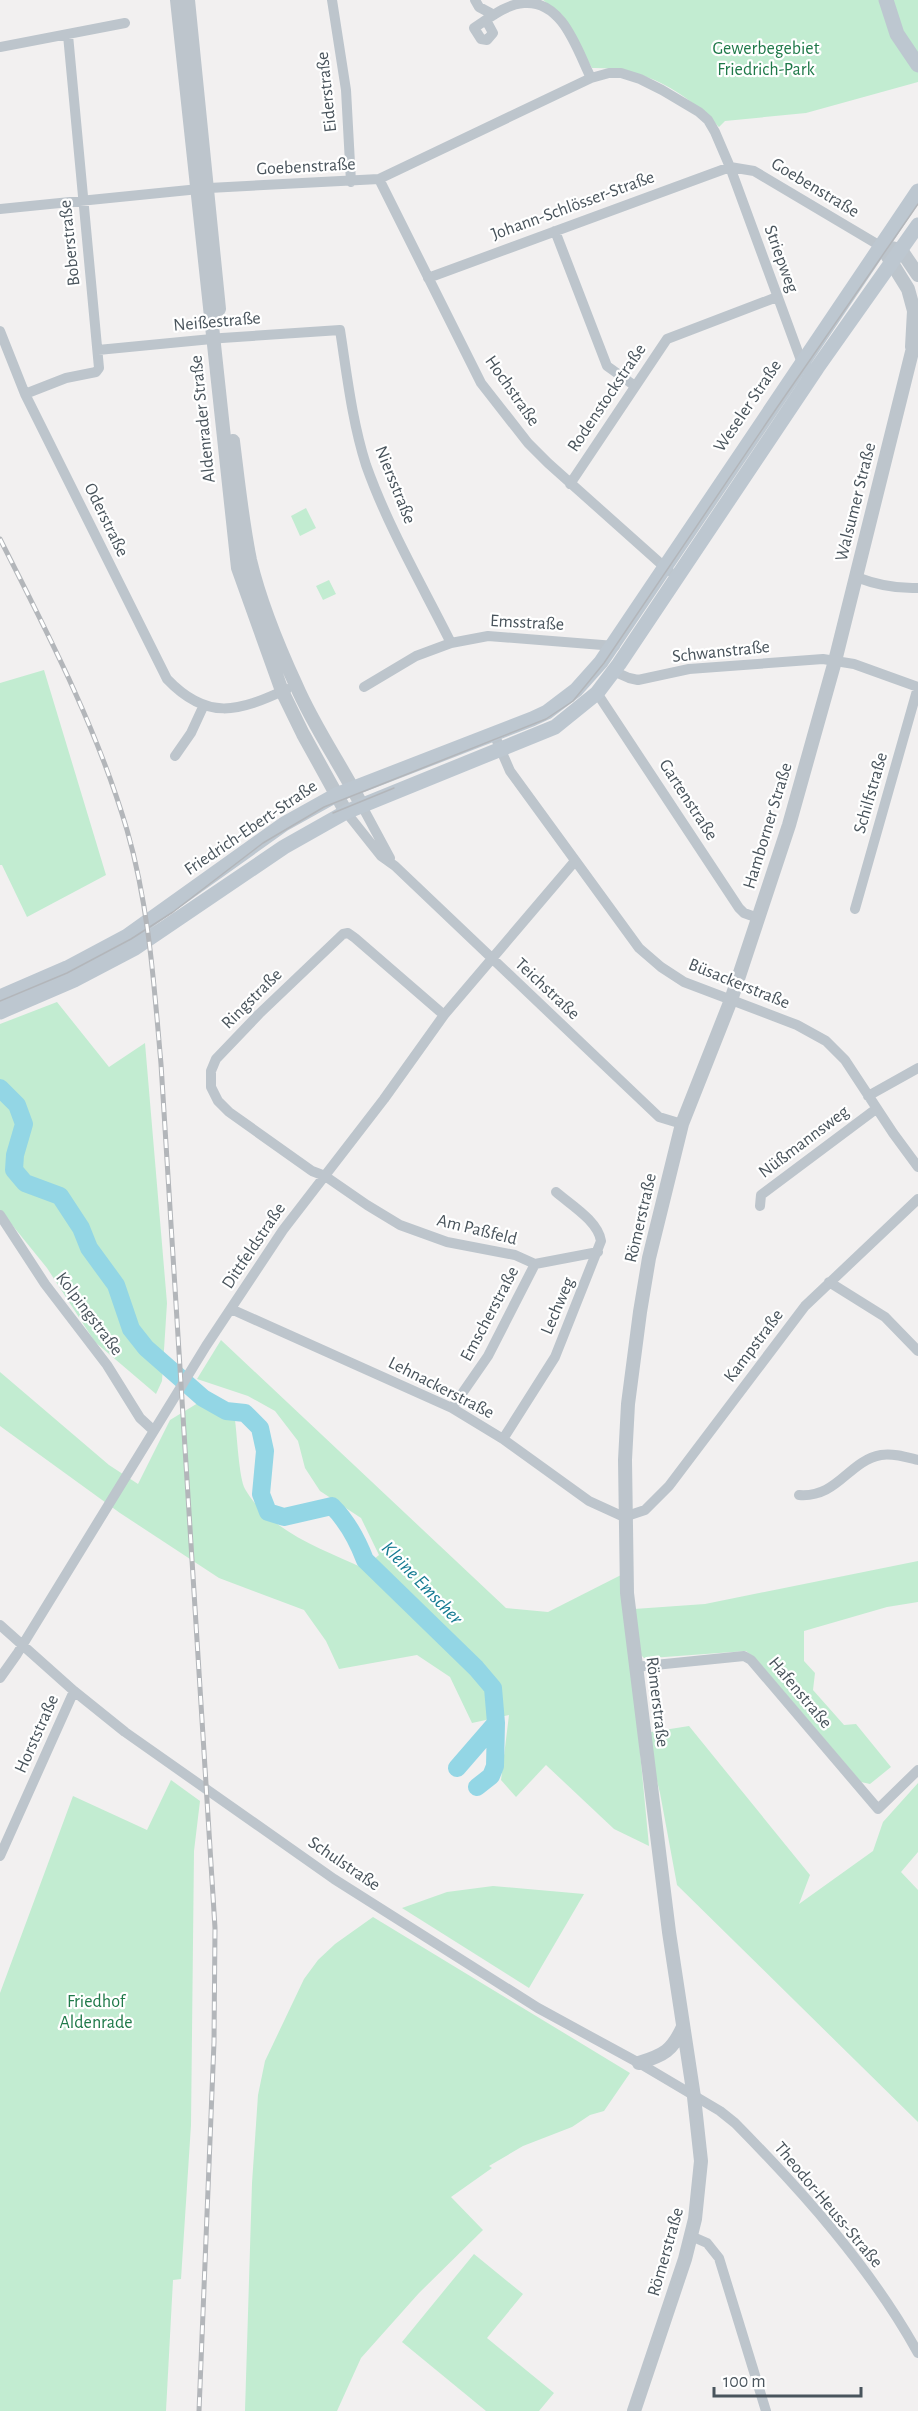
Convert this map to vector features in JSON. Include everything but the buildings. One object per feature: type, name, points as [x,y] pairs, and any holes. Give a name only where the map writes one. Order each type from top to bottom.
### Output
[{"type":"main road","points":[[886,0],[897,34],[918,65]]},
{"type":"main road","name":"Weseler Straße","points":[[613,671],[619,649],[663,567],[918,191]]},
{"type":"main road","name":"Weseler Straße","points":[[619,649],[677,577],[817,368],[918,225]]},
{"type":"main road","name":"Friedrich-Ebert-Straße","points":[[0,997],[67,968],[127,936],[284,824],[336,795],[532,719],[561,702],[619,649]]},
{"type":"main road","name":"Friedrich-Ebert-Straße","points":[[0,1012],[74,980],[135,948],[284,847],[346,812],[501,751],[555,727],[597,693],[613,671]]},
{"type":"street","name":"Aldenrader Straße","points":[[177,0],[203,189]]},
{"type":"street","name":"Aldenrader Straße","points":[[188,0],[238,568],[282,691],[346,812]]},
{"type":"street","name":"Eiderstraße","points":[[332,0],[346,90],[351,182]]},
{"type":"street","points":[[475,0],[490,18],[506,8],[525,2],[557,14],[591,78]]},
{"type":"street","points":[[0,47],[125,23]]},
{"type":"street","name":"Boberstraße","points":[[24,394],[66,378],[96,372],[99,368],[68,35]]},
{"type":"street","name":"Goebenstraße","points":[[0,209],[203,189],[379,179],[591,78],[609,73],[621,73],[640,79],[699,112],[715,132],[730,167],[754,171],[882,247]]},
{"type":"street","name":"Johann-Schlösser-Straße","points":[[428,278],[730,167]]},
{"type":"street","name":"Striepweg","points":[[730,167],[802,363]]},
{"type":"street","name":"Hochstraße","points":[[379,179],[481,383],[528,443],[570,484],[677,577]]},
{"type":"street","points":[[555,231],[607,366],[635,386]]},
{"type":"street","points":[[882,247],[901,250],[918,275]]},
{"type":"street","name":"Walsumer Straße","points":[[882,247],[908,289],[914,311],[912,352]]},
{"type":"street","name":"Rodenstockstraße","points":[[570,484],[667,339],[777,297]]},
{"type":"street","name":"Neißestraße","points":[[98,350],[217,338],[340,330]]},
{"type":"street","name":"Niersstraße","points":[[340,330],[355,425],[366,464],[383,508],[451,643]]},
{"type":"street","name":"Oderstraße","points":[[0,331],[24,394],[167,679],[178,690],[203,706]]},
{"type":"street","name":"Aldenrader Straße","points":[[217,338],[242,518],[251,562],[265,606],[296,685],[318,731],[362,806]]},
{"type":"street","name":"Walsumer Straße","points":[[835,661],[912,352],[918,338]]},
{"type":"street","points":[[856,576],[876,584],[900,589],[918,588]]},
{"type":"street","name":"Emsstraße","points":[[364,687],[416,656],[451,643],[488,636],[619,649]]},
{"type":"street","name":"Schwanstraße","points":[[613,671],[638,680],[689,669],[823,659],[854,664],[918,687]]},
{"type":"street","name":"Hamborner Straße","points":[[731,1000],[789,825],[835,661]]},
{"type":"street","points":[[175,756],[191,733],[203,706],[223,708],[240,706],[296,685]]},
{"type":"street","name":"Schilfstraße","points":[[855,909],[918,687]]},
{"type":"street","name":"Gartenstraße","points":[[597,693],[606,703],[739,908],[744,913],[758,918]]},
{"type":"street","name":"Büsackerstraße","points":[[494,734],[510,771],[639,948],[661,967],[684,982],[797,1025],[826,1041],[845,1060],[876,1109],[918,1167]]},
{"type":"street","name":"Teichstraße","points":[[362,806],[395,866]]},
{"type":"street","name":"Teichstraße","points":[[346,812],[381,856],[395,866],[659,1117],[682,1124]]},
{"type":"street","name":"Dittfeldstraße","points":[[0,1677],[115,1497],[153,1430],[283,1230],[444,1016],[574,861]]},
{"type":"street","name":"Ringstraße","points":[[325,1176],[312,1171],[261,1136],[218,1101],[211,1088],[211,1071],[216,1059],[259,1014],[343,934],[348,933],[444,1016]]},
{"type":"street","name":"Römerstraße","points":[[634,2411],[691,2236],[697,2208],[701,2161],[694,2097],[669,1932],[627,1593],[624,1517],[628,1404],[649,1258],[682,1124],[731,1000]]},
{"type":"street","points":[[868,1096],[918,1068]]},
{"type":"street","name":"Nüßmannsweg","points":[[760,1206],[762,1195],[876,1109]]},
{"type":"street","name":"Am Paßfeld","points":[[325,1176],[400,1225],[447,1242],[515,1255],[535,1264],[598,1252]]},
{"type":"street","points":[[556,1192],[599,1232],[601,1241],[598,1252]]},
{"type":"street","name":"Kampstraße","points":[[624,1517],[645,1510],[669,1486],[805,1306],[918,1199]]},
{"type":"street","name":"Kolpingstraße","points":[[0,1215],[45,1284],[107,1365],[140,1418],[153,1430]]},
{"type":"street","name":"Lechweg","points":[[503,1439],[555,1357],[598,1252]]},
{"type":"street","name":"Emscherstraße","points":[[452,1408],[488,1356],[535,1264]]},
{"type":"street","points":[[829,1281],[885,1317],[918,1351]]},
{"type":"street","name":"Lehnackerstraße","points":[[231,1309],[452,1408],[503,1439],[589,1501],[624,1517]]},
{"type":"street","points":[[799,1495],[813,1496],[824,1491],[871,1458],[895,1455],[918,1460]]},
{"type":"street","name":"Schulstraße","points":[[0,1625],[74,1691],[125,1732],[334,1879],[528,2002],[639,2063],[694,2097]]},
{"type":"street","name":"Hafenstraße","points":[[635,1667],[744,1656],[751,1660],[878,1809],[918,1770]]},
{"type":"street","name":"Horststraße","points":[[0,1856],[74,1691]]},
{"type":"street","points":[[639,2063],[669,2051],[683,2027]]},
{"type":"street","name":"Theodor-Heuss-Straße","points":[[694,2097],[720,2111],[735,2123],[842,2241],[901,2323],[918,2353]]},
{"type":"street","points":[[691,2236],[707,2243],[719,2259],[766,2411]]},
{"type":"green space","name":"Gewerbegebiet Friedrich-Park","points":[[543,0],[918,0],[918,82],[806,113],[725,121],[719,127],[677,92],[646,76],[592,68],[563,16]]},
{"type":"green space","points":[[306,508],[316,528],[300,536],[291,516]]},
{"type":"green space","points":[[329,580],[336,594],[323,600],[316,586]]},
{"type":"green space","points":[[44,670],[106,875],[27,917],[0,865],[0,683]]},
{"type":"green space","points":[[57,1002],[109,1067],[145,1043],[167,1303],[162,1381],[156,1394],[95,1342],[47,1268],[0,1210],[0,1024]]},
{"type":"green space","points":[[221,1340],[506,1608],[548,1612],[623,1574],[649,1846],[614,1829],[546,1765],[516,1797],[501,1780],[509,1715],[472,1723],[450,1677],[417,1655],[339,1669],[326,1641],[304,1610],[219,1578],[120,1513],[0,1426],[0,1372],[109,1465],[138,1484],[170,1420],[198,1403],[235,1420],[243,1483],[255,1504],[282,1527],[298,1537],[363,1568],[379,1555],[361,1518],[320,1491],[305,1468],[298,1441],[275,1411],[248,1396],[197,1379]]},
{"type":"green space","points":[[918,1561],[918,1602],[887,1607],[804,1631],[804,1661],[815,1673],[813,1690],[844,1725],[856,1724],[891,1767],[870,1784],[861,1782],[756,1659],[746,1651],[651,1658],[644,1658],[639,1653],[634,1609],[705,1604]]},
{"type":"green space","points":[[689,1726],[810,1875],[799,1904],[873,1851],[883,1822],[918,1783],[918,1852],[901,1872],[918,1890],[918,2122],[677,1885],[660,1793],[645,1733]]},
{"type":"green space","name":"Friedhof Aldenrade","points":[[171,1780],[200,1801],[194,1851],[191,2125],[181,2279],[173,2280],[166,2411],[0,2411],[0,1993],[73,1796],[147,1830]]},
{"type":"green space","points":[[493,1886],[584,1894],[529,1988],[402,1908],[447,1892]]},
{"type":"green space","points":[[373,1917],[630,2073],[604,2111],[590,2115],[572,2127],[523,2146],[489,2166],[492,2168],[451,2197],[483,2230],[419,2293],[361,2358],[337,2411],[245,2411],[252,2183],[258,2095],[265,2061],[304,1979],[318,1960],[335,1944]]},
{"type":"green space","points":[[474,2254],[523,2294],[487,2338],[554,2393],[539,2411],[486,2411],[402,2342]]},
{"type":"waterway","name":"Kleine Emscher","points":[[0,1088],[17,1105],[24,1124],[15,1155],[14,1170],[25,1183],[60,1196],[81,1228],[89,1248],[116,1285],[131,1329],[146,1348],[203,1398],[226,1411],[245,1413],[260,1428],[265,1451],[261,1494],[268,1512],[284,1517],[332,1506],[352,1531],[365,1560],[476,1668],[493,1688],[496,1723],[495,1766],[491,1776],[477,1787]]},
{"type":"waterway","name":"Kleine Emscher","points":[[457,1768],[496,1723]]},
{"type":"tram line","points":[[0,1001],[67,973],[131,939],[173,912],[263,843],[324,807],[546,719],[573,701],[604,663],[918,204]]},
{"type":"tram line","points":[[333,813],[394,788]]},
{"type":"railway","points":[[0,539],[70,682],[115,792],[141,888],[153,975],[161,1064],[215,1928],[214,2042],[199,2411]]}]
